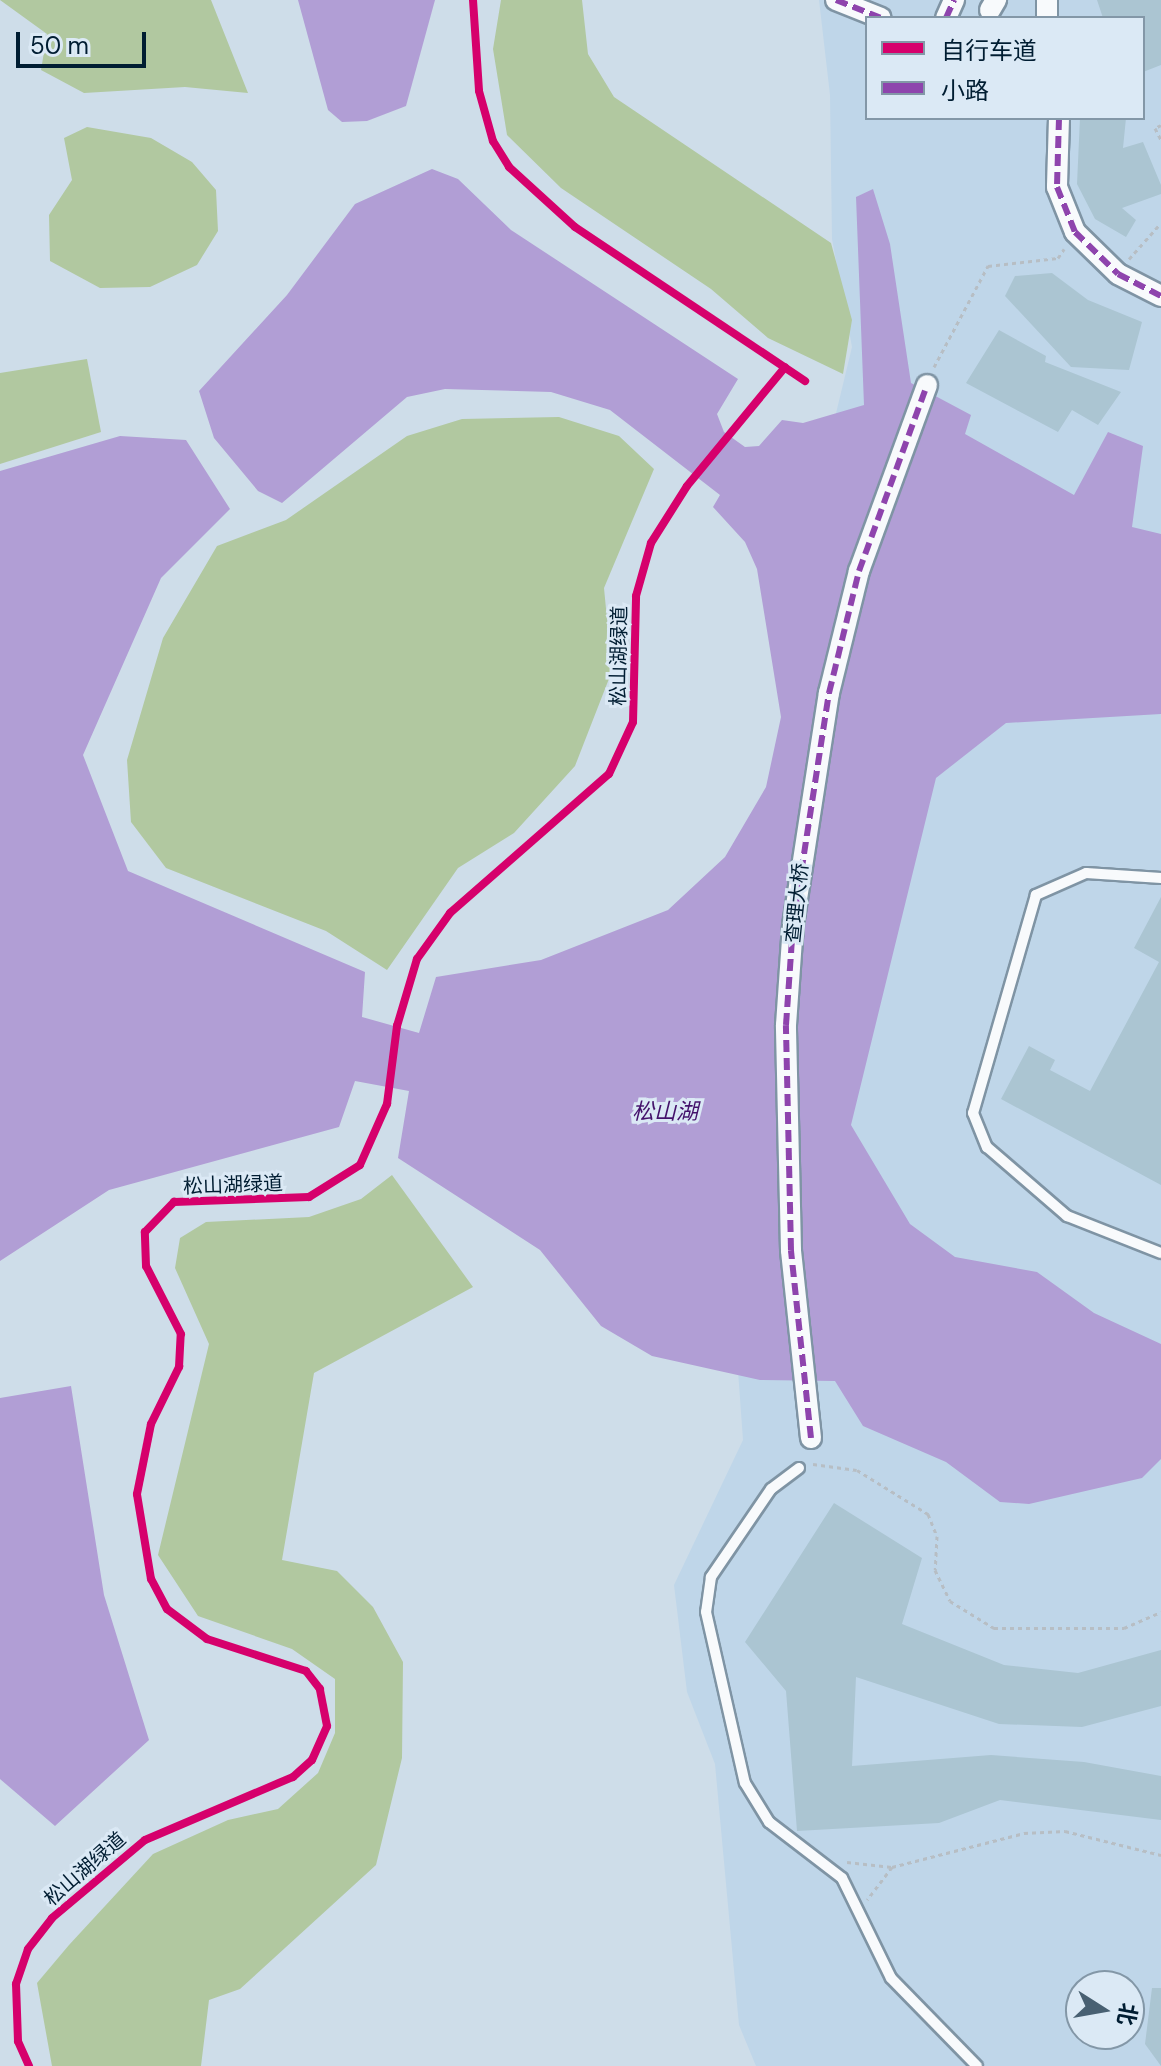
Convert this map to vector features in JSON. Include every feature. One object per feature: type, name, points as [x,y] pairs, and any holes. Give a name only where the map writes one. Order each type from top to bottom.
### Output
[{"type":"street","points":[[836,0],[876,16]]},
{"type":"street","points":[[1059,120],[1057,187],[1075,232],[1118,274],[1161,296]]},
{"type":"street","name":"查理大桥","points":[[811,1438],[790,1234],[786,1025],[793,925],[810,795],[852,601],[927,385]]},
{"type":"lane","points":[[1161,878],[1086,873],[1036,895],[973,1113],[987,1147],[1067,1216],[1161,1253]]},
{"type":"lane","points":[[799,1468],[731,1538],[711,1577],[706,1612],[745,1783],[769,1822],[842,1878],[891,1978],[977,2066]]},
{"type":"path","points":[[1161,125],[1155,128],[1161,140]]},
{"type":"path","points":[[1136,249],[1161,223]]},
{"type":"path","points":[[927,385],[988,266],[1058,258],[1075,232]]},
{"type":"path","points":[[799,1468],[830,1463],[857,1470],[928,1514],[937,1536],[935,1570],[950,1601],[994,1628],[1124,1628],[1161,1612]]},
{"type":"path","points":[[819,1858],[892,1867],[1024,1833],[1065,1831],[1161,1855]]},
{"type":"path","points":[[861,1920],[876,1884],[892,1867]]},
{"type":"shaded area","points":[[819,0],[1161,0],[1161,2066],[756,2066],[739,2025],[715,1764],[687,1692],[674,1585],[743,1440],[714,1038],[799,664],[803,550],[852,347],[832,239],[830,95]]},
{"type":"green space","points":[[0,0],[211,0],[248,93],[185,87],[84,93],[41,70],[47,34]]},
{"type":"green space","points":[[501,0],[582,0],[588,54],[614,97],[831,243],[852,320],[843,374],[768,338],[711,289],[561,188],[507,135],[493,49]]},
{"type":"green space","points":[[87,127],[151,138],[192,162],[216,190],[218,231],[197,265],[150,287],[100,288],[50,261],[49,215],[72,180],[64,138]]},
{"type":"green space","points":[[87,359],[101,432],[0,464],[0,373]]},
{"type":"green space","points":[[559,417],[619,436],[654,469],[604,588],[612,671],[575,766],[514,833],[458,868],[387,970],[326,931],[166,868],[131,822],[127,760],[163,638],[217,546],[286,520],[407,436],[462,419]]},
{"type":"green space","points":[[392,1175],[473,1287],[314,1373],[282,1560],[337,1571],[373,1607],[403,1662],[402,1758],[376,1865],[240,1989],[209,2000],[201,2066],[52,2066],[37,1983],[69,1945],[153,1854],[228,1820],[278,1809],[318,1773],[335,1733],[335,1679],[292,1649],[198,1616],[158,1555],[209,1344],[175,1268],[180,1238],[206,1222],[309,1217],[361,1199]]},
{"type":"water","points":[[298,0],[435,0],[406,106],[367,121],[342,122],[328,110]]},
{"type":"water","name":"松山湖","points":[[432,169],[458,179],[511,230],[738,379],[717,414],[724,432],[745,447],[759,446],[782,420],[803,423],[864,405],[856,197],[873,189],[890,244],[911,383],[971,415],[965,434],[1074,495],[1108,432],[1143,446],[1132,527],[1161,534],[1161,714],[1006,723],[936,778],[851,1125],[910,1224],[955,1257],[1037,1272],[1094,1313],[1161,1344],[1161,1459],[1142,1478],[1029,1504],[1000,1502],[946,1462],[863,1426],[835,1381],[760,1380],[652,1356],[601,1326],[540,1250],[398,1158],[409,1091],[355,1081],[339,1127],[109,1190],[0,1261],[0,471],[120,436],[186,440],[230,509],[161,578],[83,755],[128,871],[365,972],[362,1017],[419,1033],[436,977],[541,960],[668,910],[725,857],[766,787],[781,717],[757,569],[745,542],[713,507],[720,495],[610,410],[551,392],[445,389],[407,397],[282,503],[258,491],[214,438],[199,391],[287,295],[355,204]]},
{"type":"water","points":[[71,1386],[104,1595],[149,1740],[55,1826],[0,1779],[0,1398]]},
{"type":"building","points":[[1097,0],[1161,0],[1161,65],[1145,71],[1145,16],[1102,16]]},
{"type":"building","points":[[1080,120],[1126,120],[1123,148],[1143,142],[1161,185],[1161,194],[1122,208],[1136,220],[1126,237],[1095,219],[1077,184]]},
{"type":"building","points":[[1052,273],[1088,300],[1142,322],[1129,370],[1071,367],[1005,296],[1015,276]]},
{"type":"building","points":[[999,330],[1046,356],[1045,362],[1121,392],[1098,425],[1072,410],[1058,432],[966,383]]},
{"type":"building","points":[[1161,897],[1161,1185],[1001,1099],[1029,1046],[1055,1060],[1050,1070],[1090,1091],[1159,962],[1134,948]]},
{"type":"building","points":[[834,1503],[922,1558],[902,1624],[1004,1665],[1078,1673],[1161,1650],[1161,1706],[1082,1727],[999,1724],[856,1677],[852,1766],[991,1755],[1084,1762],[1161,1776],[1161,1820],[1000,1800],[939,1823],[797,1831],[786,1691],[745,1642]]},
{"type":"building","points":[[1152,1988],[1161,1988],[1161,2066],[1145,2044]]},
{"type":"marked path","points":[[836,0],[876,16]]},
{"type":"marked path","points":[[947,16],[954,0]]},
{"type":"marked path","points":[[1059,120],[1057,187],[1075,232],[1118,274],[1161,296]]},
{"type":"marked path","points":[[811,1438],[791,1250],[786,1025],[793,925],[829,693],[859,571],[927,385]]},
{"type":"cycle path","points":[[473,0],[479,91],[493,141],[509,167],[575,227],[805,381]]},
{"type":"cycle path","name":"松山湖绿道","points":[[29,2066],[18,2041],[16,1984],[28,1949],[52,1918],[145,1840],[293,1777],[312,1760],[327,1726],[320,1689],[306,1671],[207,1639],[167,1609],[151,1579],[137,1494],[151,1424],[179,1367],[181,1334],[146,1266],[145,1232],[174,1202],[309,1197],[360,1165],[387,1104],[397,1026],[417,959],[450,913],[609,774],[633,722],[636,596],[651,543],[687,486],[785,367]]}]
